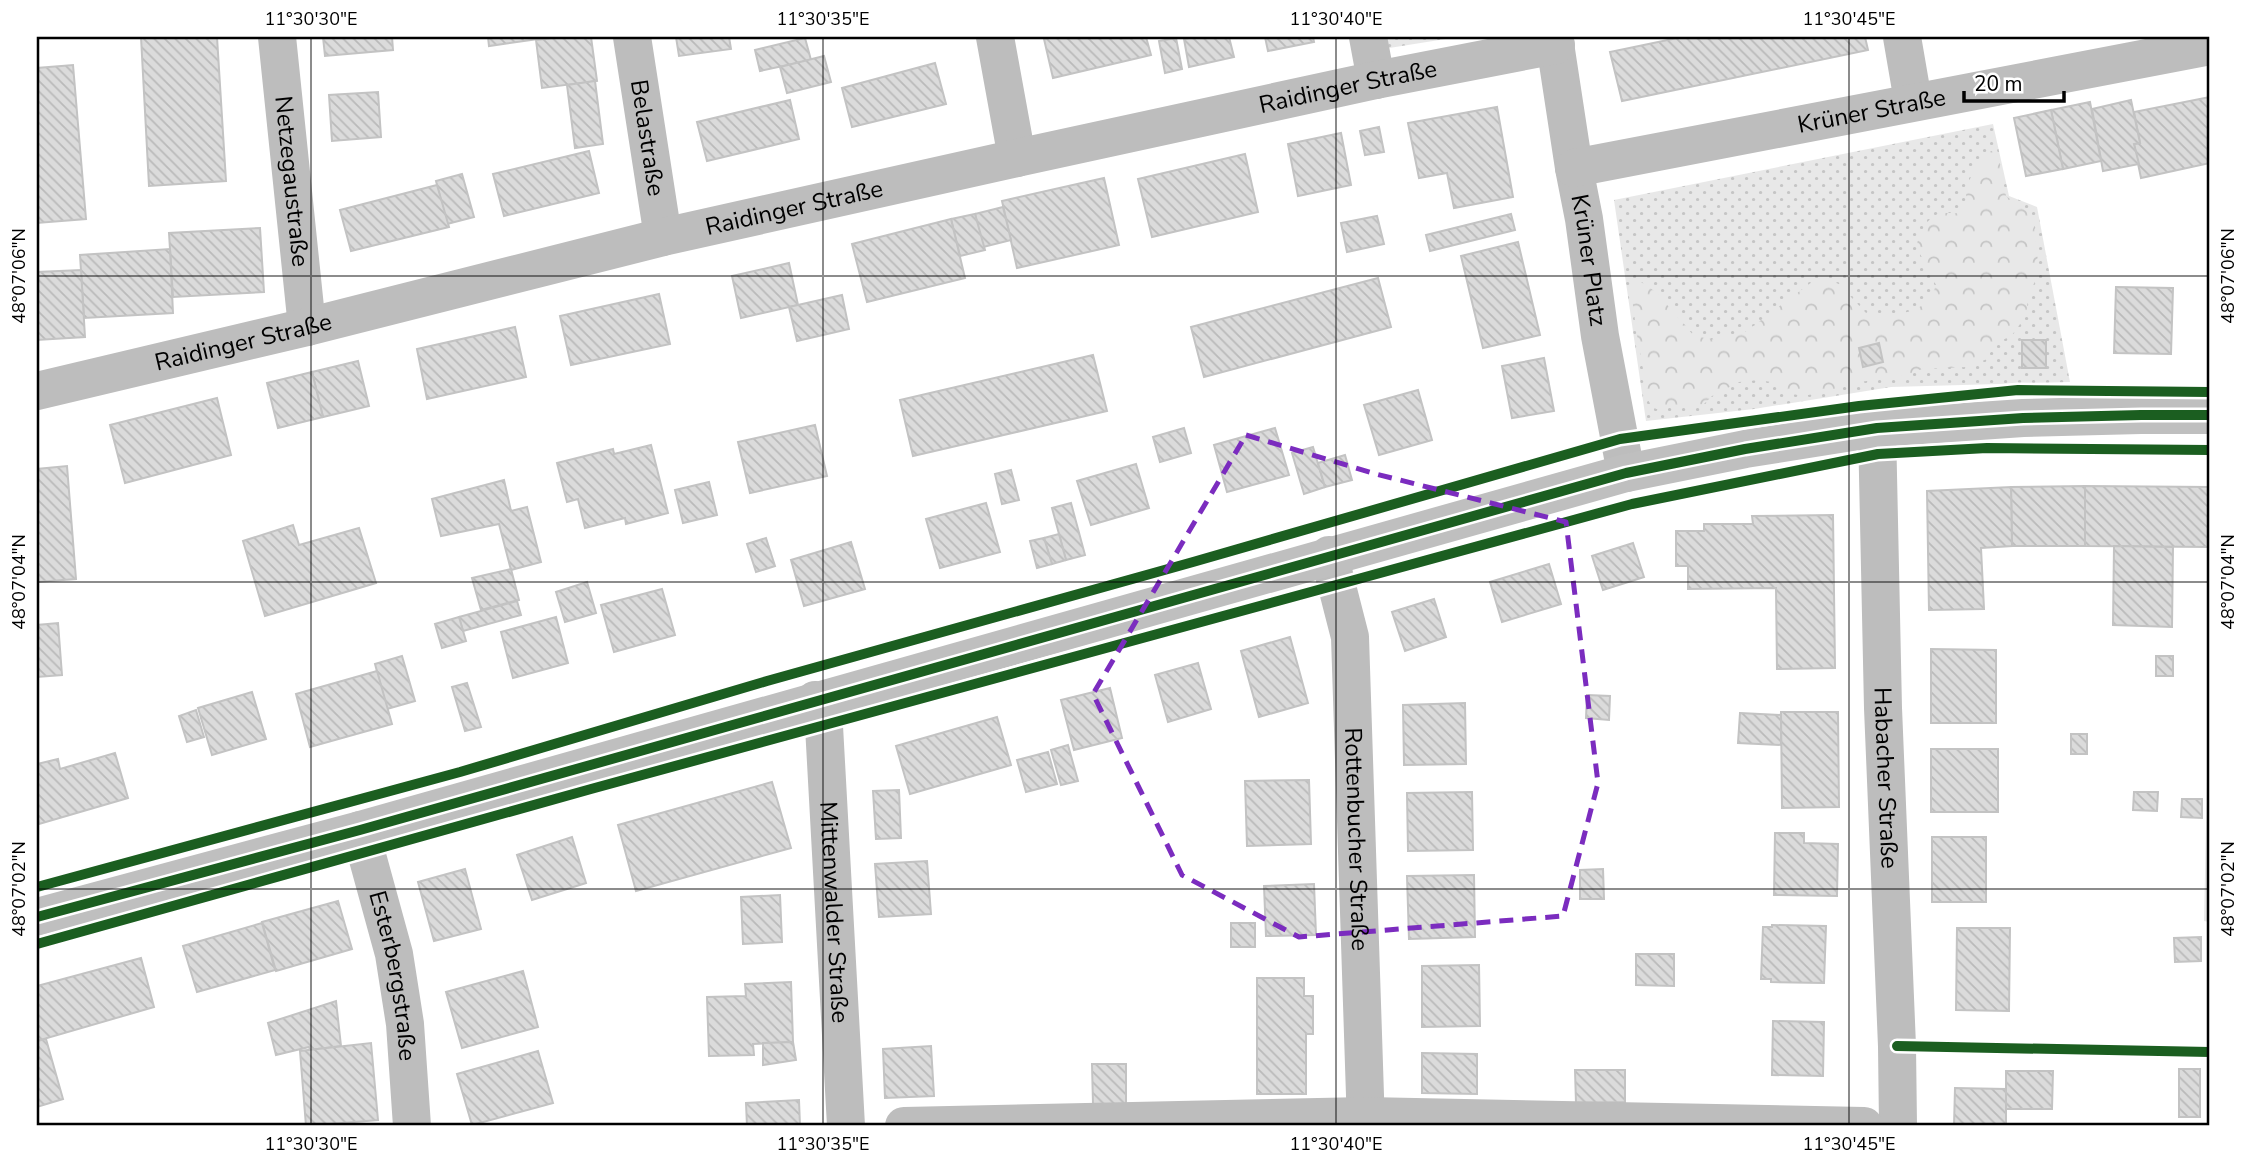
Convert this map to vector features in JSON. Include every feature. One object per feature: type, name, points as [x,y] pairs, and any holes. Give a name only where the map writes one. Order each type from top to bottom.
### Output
[{"type":"street","name":"Netzegaustraße","points":[[277,37],[307,327]]},
{"type":"street","name":"Belastraße","points":[[632,37],[663,236]]},
{"type":"street","points":[[995,37],[1017,158]]},
{"type":"street","points":[[1368,37],[1376,80]]},
{"type":"street","points":[[1902,37],[1913,102]]},
{"type":"street","name":"Raidinger Straße","points":[[37,391],[307,327],[663,236],[1555,41]]},
{"type":"street","name":"Krüner Platz","points":[[1555,41],[1600,336],[1626,473]]},
{"type":"street","name":"Krüner Straße","points":[[1574,168],[2210,46]]},
{"type":"street","points":[[37,917],[360,830],[1626,473],[1745,449],[1877,428],[2023,418],[2210,415]]},
{"type":"street","name":"Habacher Straße","points":[[1877,428],[1883,708],[1898,1126]]},
{"type":"street","name":"Rottenbucher Straße","points":[[1329,555],[1350,637],[1366,1121]]},
{"type":"street","name":"Mittenwalder Straße","points":[[815,700],[824,726],[846,1126]]},
{"type":"street","name":"Esterbergstraße","points":[[360,830],[394,954],[405,1024],[412,1126]]},
{"type":"street","points":[[904,1126],[1366,1121],[1864,1126]]},
{"type":"highlighted area","points":[[1246,435],[1376,474],[1566,522],[1598,783],[1563,916],[1299,937],[1182,875],[1093,694]]},
{"type":"green space","points":[[1381,37],[1458,37],[1383,49]]},
{"type":"green space","points":[[1993,124],[2009,196],[2037,207],[2070,382],[1891,387],[1754,409],[1646,421],[1614,200]]},
{"type":"green space","points":[[1997,150],[2006,196],[2033,216],[2039,271],[2028,298],[2026,316],[2012,335],[1994,345],[1987,359],[1968,367],[1922,369],[1908,375],[1853,383],[1803,396],[1793,394],[1778,383],[1758,380],[1739,382],[1712,396],[1704,404],[1656,409],[1649,402],[1631,284],[1638,280],[1656,292],[1694,336],[1716,340],[1745,332],[1812,282],[1830,280],[1845,287],[1867,314],[1898,314],[1917,309],[1925,303],[1936,285],[1916,246],[1924,227],[1938,214],[1961,213],[1974,170],[1986,152]]},
{"type":"green space","points":[[2210,683],[2210,922],[2204,921]]},
{"type":"building","points":[[141,37],[217,37],[226,181],[149,186]]},
{"type":"building","points":[[323,37],[392,37],[393,50],[325,56]]},
{"type":"building","points":[[488,37],[539,37],[539,39],[489,46]]},
{"type":"building","points":[[591,37],[597,81],[542,88],[536,40]]},
{"type":"building","points":[[676,37],[729,37],[731,49],[679,56]]},
{"type":"building","points":[[1146,37],[1151,55],[1053,78],[1044,39]]},
{"type":"building","points":[[1229,37],[1234,57],[1189,67],[1184,39]]},
{"type":"building","points":[[1265,37],[1313,37],[1314,42],[1268,51]]},
{"type":"building","points":[[1682,37],[1865,37],[1868,50],[1622,101],[1610,52]]},
{"type":"building","points":[[805,38],[811,60],[760,71],[755,50]]},
{"type":"building","points":[[1176,38],[1182,69],[1165,73],[1159,41]]},
{"type":"building","points":[[824,56],[831,82],[787,93],[780,67]]},
{"type":"building","points":[[935,63],[946,104],[852,127],[842,88]]},
{"type":"building","points":[[73,65],[86,219],[37,223],[37,68]]},
{"type":"building","points":[[595,81],[603,144],[575,148],[567,85]]},
{"type":"building","points":[[378,92],[381,137],[332,141],[329,95]]},
{"type":"building","points":[[2210,97],[2210,163],[2141,178],[2134,144],[2140,143],[2134,112]]},
{"type":"building","points":[[790,100],[799,139],[707,161],[697,122]]},
{"type":"building","points":[[2131,100],[2140,143],[2134,144],[2139,164],[2103,171],[2092,109]]},
{"type":"building","points":[[2090,102],[2101,161],[2063,169],[2051,110]]},
{"type":"building","points":[[1497,107],[1513,197],[1454,208],[1447,173],[1419,178],[1408,123]]},
{"type":"building","points":[[2051,110],[2063,169],[2026,176],[2014,118]]},
{"type":"building","points":[[1379,127],[1384,152],[1365,155],[1360,131]]},
{"type":"building","points":[[1341,133],[1351,185],[1298,196],[1288,144]]},
{"type":"building","points":[[589,151],[599,193],[504,216],[493,174]]},
{"type":"building","points":[[1245,154],[1258,212],[1152,237],[1138,179]]},
{"type":"building","points":[[462,174],[474,217],[447,224],[436,181]]},
{"type":"building","points":[[1104,178],[1119,245],[1017,268],[1002,201]]},
{"type":"building","points":[[437,185],[449,227],[351,251],[340,210]]},
{"type":"building","points":[[1003,207],[1011,240],[983,247],[975,214]]},
{"type":"building","points":[[975,214],[985,250],[960,256],[951,219]]},
{"type":"building","points":[[1511,214],[1515,230],[1430,251],[1426,235]]},
{"type":"building","points":[[1377,216],[1384,244],[1347,252],[1341,223]]},
{"type":"building","points":[[951,219],[965,278],[867,302],[852,244]]},
{"type":"building","points":[[260,228],[264,292],[173,297],[169,233]]},
{"type":"building","points":[[1518,242],[1540,335],[1483,348],[1461,256]]},
{"type":"building","points":[[170,249],[173,313],[84,318],[80,255]]},
{"type":"building","points":[[789,263],[798,305],[741,318],[732,276]]},
{"type":"building","points":[[81,270],[85,337],[37,340],[37,272]]},
{"type":"building","points":[[1378,278],[1391,327],[1204,377],[1191,327]]},
{"type":"building","points":[[2116,287],[2173,288],[2171,354],[2114,353]]},
{"type":"building","points":[[659,294],[670,344],[571,365],[560,316]]},
{"type":"building","points":[[842,295],[849,329],[797,341],[789,307]]},
{"type":"building","points":[[515,327],[526,377],[427,399],[417,349]]},
{"type":"building","points":[[2022,340],[2046,340],[2046,368],[2022,368]]},
{"type":"building","points":[[1879,343],[1883,362],[1863,367],[1859,348]]},
{"type":"building","points":[[1093,355],[1107,411],[913,456],[900,400]]},
{"type":"building","points":[[1544,358],[1554,411],[1512,418],[1502,366]]},
{"type":"building","points":[[358,361],[369,406],[323,417],[312,372]]},
{"type":"building","points":[[312,372],[323,417],[278,428],[267,383]]},
{"type":"building","points":[[1418,390],[1432,440],[1379,455],[1364,405]]},
{"type":"building","points":[[217,398],[231,455],[125,483],[110,425]]},
{"type":"building","points":[[815,425],[827,476],[750,493],[738,442]]},
{"type":"building","points":[[1184,428],[1191,453],[1160,462],[1153,437]]},
{"type":"building","points":[[1275,428],[1289,475],[1227,492],[1214,445]]},
{"type":"building","points":[[651,445],[668,513],[626,524],[625,518],[585,528],[578,499],[567,502],[557,463],[613,449],[614,454]]},
{"type":"building","points":[[1313,447],[1325,487],[1304,494],[1292,453]]},
{"type":"building","points":[[1345,455],[1352,480],[1325,487],[1318,463]]},
{"type":"building","points":[[1136,464],[1149,508],[1091,525],[1077,481]]},
{"type":"building","points":[[67,466],[76,579],[37,582],[37,469]]},
{"type":"building","points":[[1011,470],[1019,500],[1002,504],[995,474]]},
{"type":"building","points":[[504,480],[511,511],[527,507],[541,562],[511,570],[499,524],[441,536],[432,499]]},
{"type":"building","points":[[709,482],[717,515],[683,523],[675,490]]},
{"type":"building","points":[[2085,486],[2085,546],[2012,546],[2011,487]]},
{"type":"building","points":[[2085,486],[2210,487],[2210,547],[2085,546]]},
{"type":"building","points":[[2011,487],[2012,546],[1981,548],[1984,609],[1929,610],[1927,491]]},
{"type":"building","points":[[986,503],[1000,552],[940,568],[926,519]]},
{"type":"building","points":[[1071,503],[1085,555],[1066,560],[1052,508]]},
{"type":"building","points":[[1833,515],[1835,668],[1777,669],[1776,588],[1688,589],[1688,566],[1676,566],[1676,531],[1704,531],[1704,524],[1753,524],[1752,516]]},
{"type":"building","points":[[293,525],[299,545],[359,528],[376,583],[265,616],[243,541]]},
{"type":"building","points":[[1059,534],[1066,560],[1052,564],[1044,538]]},
{"type":"building","points":[[766,538],[775,566],[756,572],[747,544]]},
{"type":"building","points":[[1044,538],[1052,564],[1037,568],[1030,541]]},
{"type":"building","points":[[851,542],[865,589],[804,606],[791,560]]},
{"type":"building","points":[[1633,543],[1644,577],[1603,590],[1592,556]]},
{"type":"building","points":[[2114,546],[2173,547],[2172,627],[2113,625]]},
{"type":"building","points":[[1549,564],[1561,604],[1502,622],[1490,582]]},
{"type":"building","points":[[511,569],[519,600],[481,610],[472,578]]},
{"type":"building","points":[[587,582],[596,613],[565,622],[556,592]]},
{"type":"building","points":[[662,589],[675,635],[614,652],[601,605]]},
{"type":"building","points":[[1434,599],[1446,637],[1405,651],[1392,612]]},
{"type":"building","points":[[517,601],[521,615],[463,631],[459,617]]},
{"type":"building","points":[[459,617],[466,641],[442,648],[435,624]]},
{"type":"building","points":[[556,617],[568,663],[513,678],[501,632]]},
{"type":"building","points":[[58,623],[62,675],[37,677],[37,625]]},
{"type":"building","points":[[1290,637],[1308,703],[1259,717],[1241,651]]},
{"type":"building","points":[[1931,649],[1996,650],[1996,723],[1931,723]]},
{"type":"building","points":[[402,656],[415,701],[387,709],[375,664]]},
{"type":"building","points":[[2156,656],[2173,656],[2173,676],[2156,676]]},
{"type":"building","points":[[1198,663],[1211,709],[1168,722],[1155,675]]},
{"type":"building","points":[[377,671],[392,724],[310,747],[296,694]]},
{"type":"building","points":[[467,683],[481,727],[465,731],[452,687]]},
{"type":"building","points":[[1110,688],[1122,738],[1074,750],[1061,700]]},
{"type":"building","points":[[252,692],[266,739],[212,755],[198,708]]},
{"type":"building","points":[[1587,695],[1610,696],[1609,720],[1586,718]]},
{"type":"building","points":[[1465,703],[1466,764],[1404,765],[1403,705]]},
{"type":"building","points":[[196,710],[204,737],[187,742],[179,716]]},
{"type":"building","points":[[1781,712],[1838,712],[1839,807],[1782,808]]},
{"type":"building","points":[[1740,713],[1781,715],[1781,745],[1738,743]]},
{"type":"building","points":[[997,717],[1011,765],[910,794],[896,746]]},
{"type":"building","points":[[2071,734],[2087,734],[2087,754],[2071,754]]},
{"type":"building","points":[[1068,745],[1078,781],[1061,785],[1051,750]]},
{"type":"building","points":[[1931,749],[1998,749],[1998,812],[1931,812]]},
{"type":"building","points":[[1048,752],[1057,784],[1026,792],[1017,760]]},
{"type":"building","points":[[115,753],[128,798],[39,824],[37,764],[58,759],[60,769]]},
{"type":"building","points":[[1309,780],[1311,844],[1247,846],[1245,781]]},
{"type":"building","points":[[772,782],[791,848],[636,891],[618,825]]},
{"type":"building","points":[[899,790],[901,838],[876,839],[873,791]]},
{"type":"building","points":[[1472,792],[1473,850],[1408,851],[1407,793]]},
{"type":"building","points":[[2134,792],[2158,792],[2157,811],[2133,810]]},
{"type":"building","points":[[2182,799],[2202,799],[2202,818],[2181,817]]},
{"type":"building","points":[[1775,833],[1804,833],[1804,843],[1838,844],[1837,896],[1774,895]]},
{"type":"building","points":[[572,837],[586,883],[532,900],[517,855]]},
{"type":"building","points":[[1932,837],[1986,837],[1986,902],[1932,902]]},
{"type":"building","points":[[927,861],[931,914],[879,917],[875,864]]},
{"type":"building","points":[[465,869],[481,929],[434,941],[418,882]]},
{"type":"building","points":[[1603,869],[1604,899],[1580,899],[1580,870]]},
{"type":"building","points":[[1474,875],[1475,937],[1409,939],[1407,876]]},
{"type":"building","points":[[1314,884],[1316,935],[1266,936],[1264,886]]},
{"type":"building","points":[[780,895],[782,942],[743,944],[741,897]]},
{"type":"building","points":[[338,901],[352,949],[276,971],[262,922]]},
{"type":"building","points":[[262,923],[275,970],[197,992],[183,946]]},
{"type":"building","points":[[1231,923],[1255,923],[1255,947],[1231,947]]},
{"type":"building","points":[[1826,926],[1824,983],[1771,982],[1771,979],[1761,979],[1763,927]]},
{"type":"building","points":[[1957,928],[2010,928],[2009,1011],[1956,1010]]},
{"type":"building","points":[[2201,937],[2201,961],[2175,962],[2174,938]]},
{"type":"building","points":[[1636,954],[1674,954],[1674,986],[1636,985]]},
{"type":"building","points":[[141,958],[154,1007],[37,1041],[37,986]]},
{"type":"building","points":[[1479,965],[1480,1026],[1422,1027],[1422,966]]},
{"type":"building","points":[[523,971],[538,1027],[462,1048],[446,992]]},
{"type":"building","points":[[1257,978],[1304,978],[1304,996],[1313,996],[1313,1034],[1306,1034],[1306,1094],[1257,1094]]},
{"type":"building","points":[[791,982],[793,1042],[753,1044],[754,1055],[709,1056],[707,997],[746,996],[745,984]]},
{"type":"building","points":[[336,1001],[341,1046],[310,1050],[309,1047],[276,1055],[268,1023]]},
{"type":"building","points":[[1773,1021],[1824,1022],[1823,1076],[1772,1075]]},
{"type":"building","points":[[46,1039],[63,1099],[37,1107],[37,1041]]},
{"type":"building","points":[[793,1042],[796,1060],[763,1065],[763,1043]]},
{"type":"building","points":[[371,1043],[378,1120],[306,1126],[300,1051]]},
{"type":"building","points":[[931,1046],[934,1096],[885,1098],[883,1049]]},
{"type":"building","points":[[538,1051],[553,1103],[472,1125],[457,1074]]},
{"type":"building","points":[[1422,1053],[1477,1054],[1477,1094],[1422,1093]]},
{"type":"building","points":[[1092,1064],[1126,1064],[1126,1104],[1093,1104]]},
{"type":"building","points":[[2179,1069],[2200,1069],[2200,1117],[2179,1117]]},
{"type":"building","points":[[1575,1070],[1625,1070],[1625,1102],[1576,1103]]},
{"type":"building","points":[[2006,1071],[2053,1071],[2052,1109],[2006,1109]]},
{"type":"building","points":[[1955,1088],[2006,1089],[2006,1126],[1954,1126]]},
{"type":"building","points":[[799,1100],[800,1126],[747,1126],[746,1103]]},
{"type":"cycle path","points":[[37,887],[460,772],[767,681],[1620,439],[1859,406],[2018,390],[2210,392]]},
{"type":"cycle path","points":[[37,917],[360,830],[1626,473],[1745,449],[1877,428],[2023,418],[2210,415]]},
{"type":"cycle path","points":[[37,944],[1632,504],[1878,454],[1987,448],[2210,450]]},
{"type":"cycle path","points":[[1897,1046],[2210,1052]]}]
